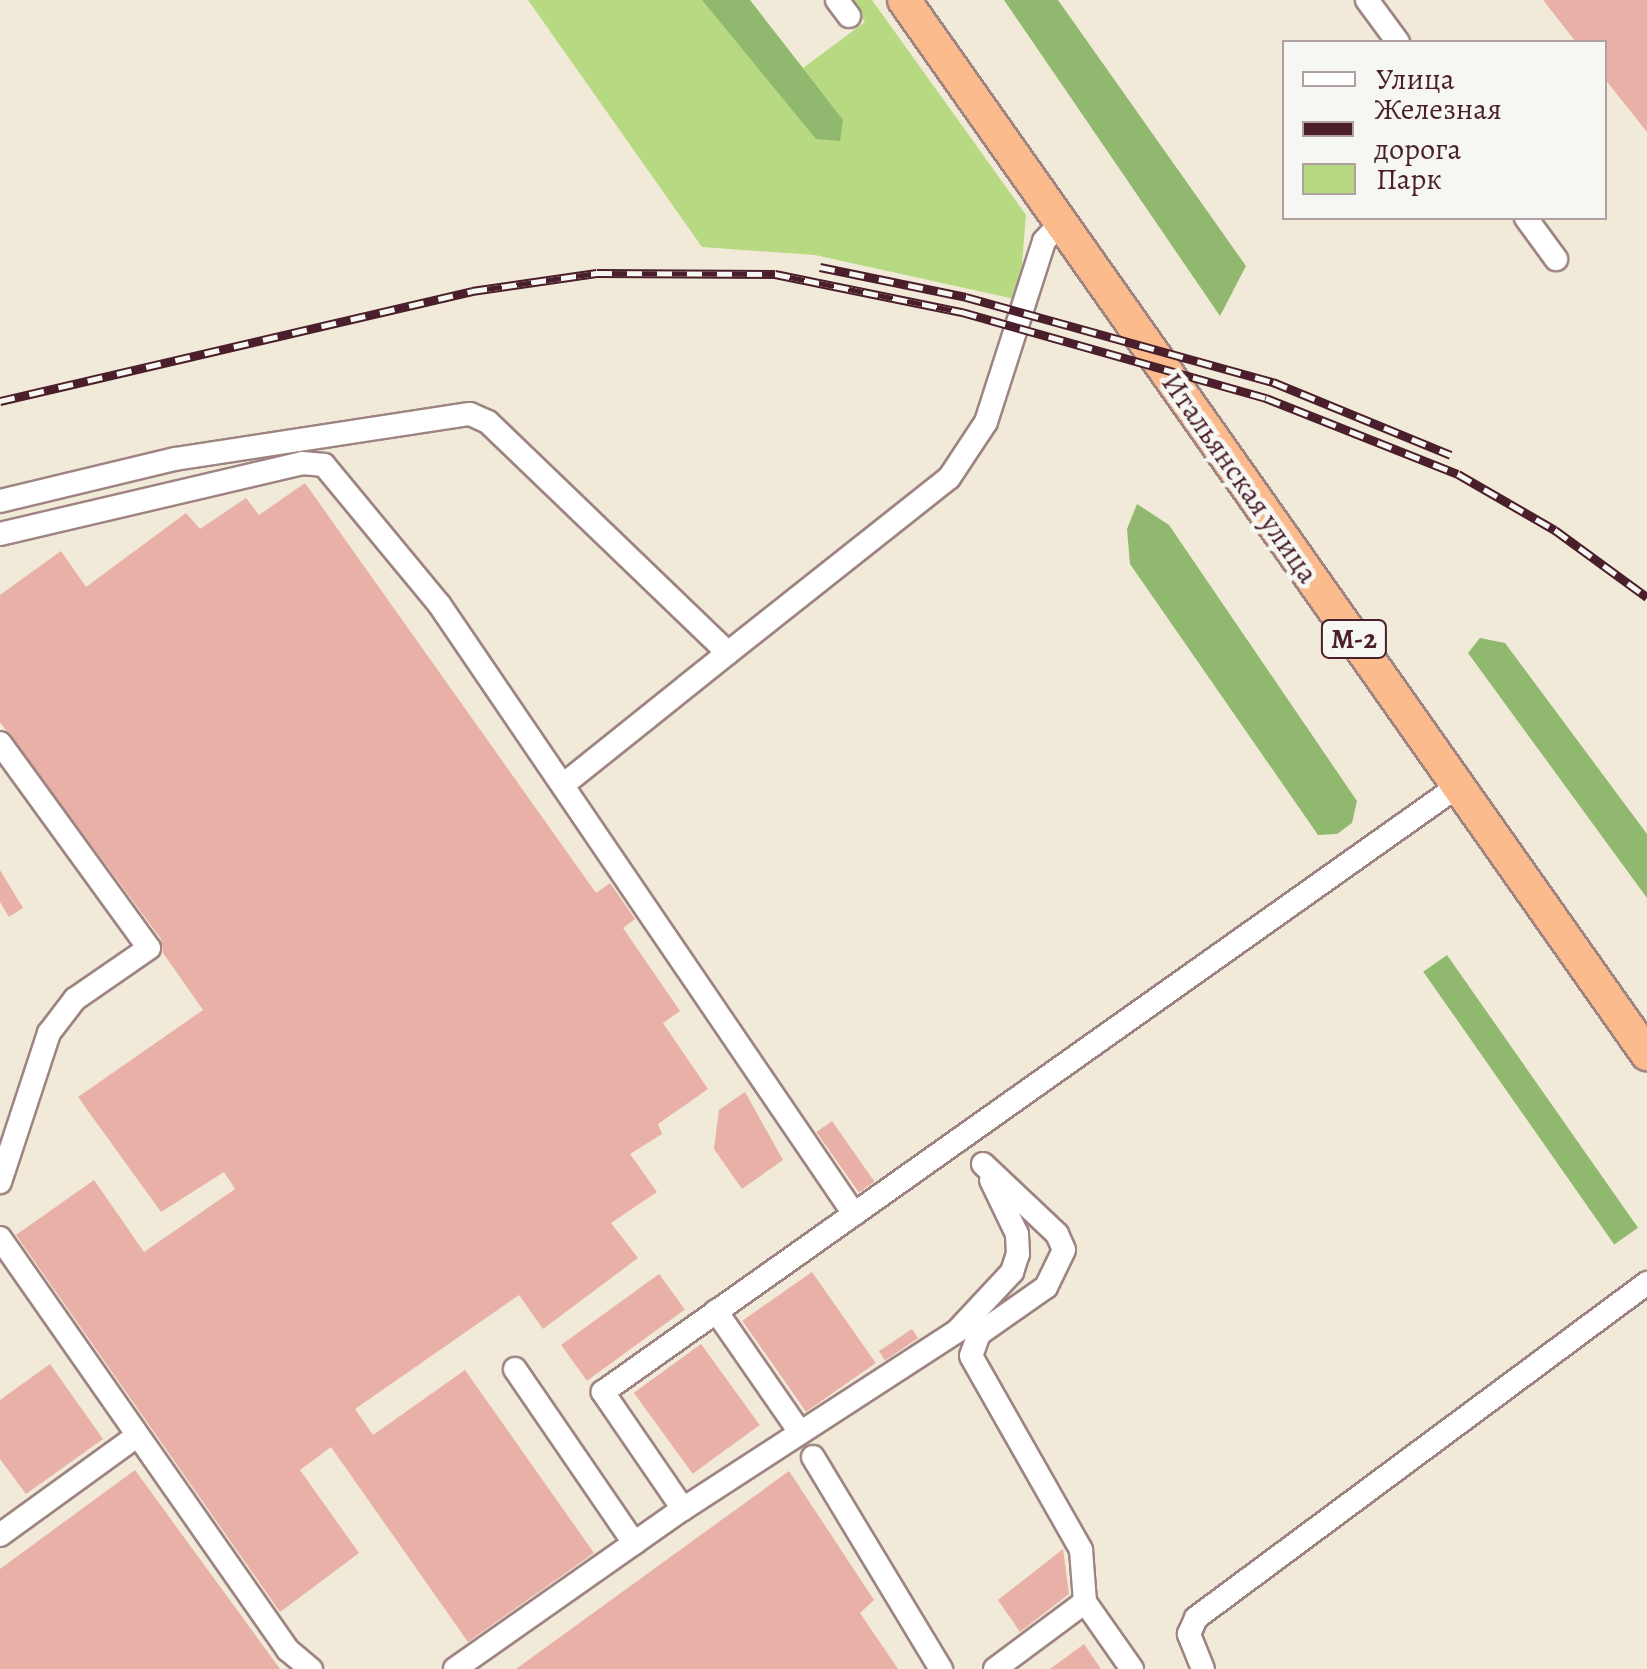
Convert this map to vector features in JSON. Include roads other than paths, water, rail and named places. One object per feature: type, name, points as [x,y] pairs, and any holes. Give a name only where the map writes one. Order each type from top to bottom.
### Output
[{"type":"highway","name":"Итальянская улица","points":[[904,0],[1647,1054]]},
{"type":"street","points":[[1367,0],[1397,40]]},
{"type":"street","points":[[1527,220],[1556,259]]},
{"type":"street","points":[[563,785],[949,478],[986,422],[1044,241],[1060,224]]},
{"type":"street","points":[[0,501],[175,460],[470,414],[488,422],[728,653]]},
{"type":"street","points":[[0,534],[302,463],[324,465],[438,604],[854,1214]]},
{"type":"street","points":[[0,743],[149,948],[74,999],[49,1033],[0,1182]]},
{"type":"street","points":[[683,1509],[603,1392],[1458,786]]},
{"type":"street","points":[[455,1669],[799,1431],[931,1352],[1012,1272],[1017,1234],[967,1134]]},
{"type":"street","points":[[984,1164],[1056,1234],[1064,1250],[1046,1286],[979,1334],[971,1356],[1081,1550],[1085,1602],[1132,1669]]},
{"type":"street","points":[[0,1238],[288,1650],[310,1669]]},
{"type":"street","points":[[1203,1669],[1189,1634],[1196,1618],[1647,1284]]},
{"type":"street","points":[[716,1311],[799,1431]]},
{"type":"street","points":[[515,1369],[634,1543]]},
{"type":"street","points":[[0,1535],[137,1436]]},
{"type":"street","points":[[813,1457],[941,1669]]},
{"type":"street","points":[[995,1669],[1085,1602]]},
{"type":"railway","points":[[820,267],[966,297],[1273,382],[1451,455]]},
{"type":"railway","points":[[0,401],[472,291],[597,273],[775,274],[962,312],[1266,398],[1458,474],[1555,530],[1647,597]]}]
